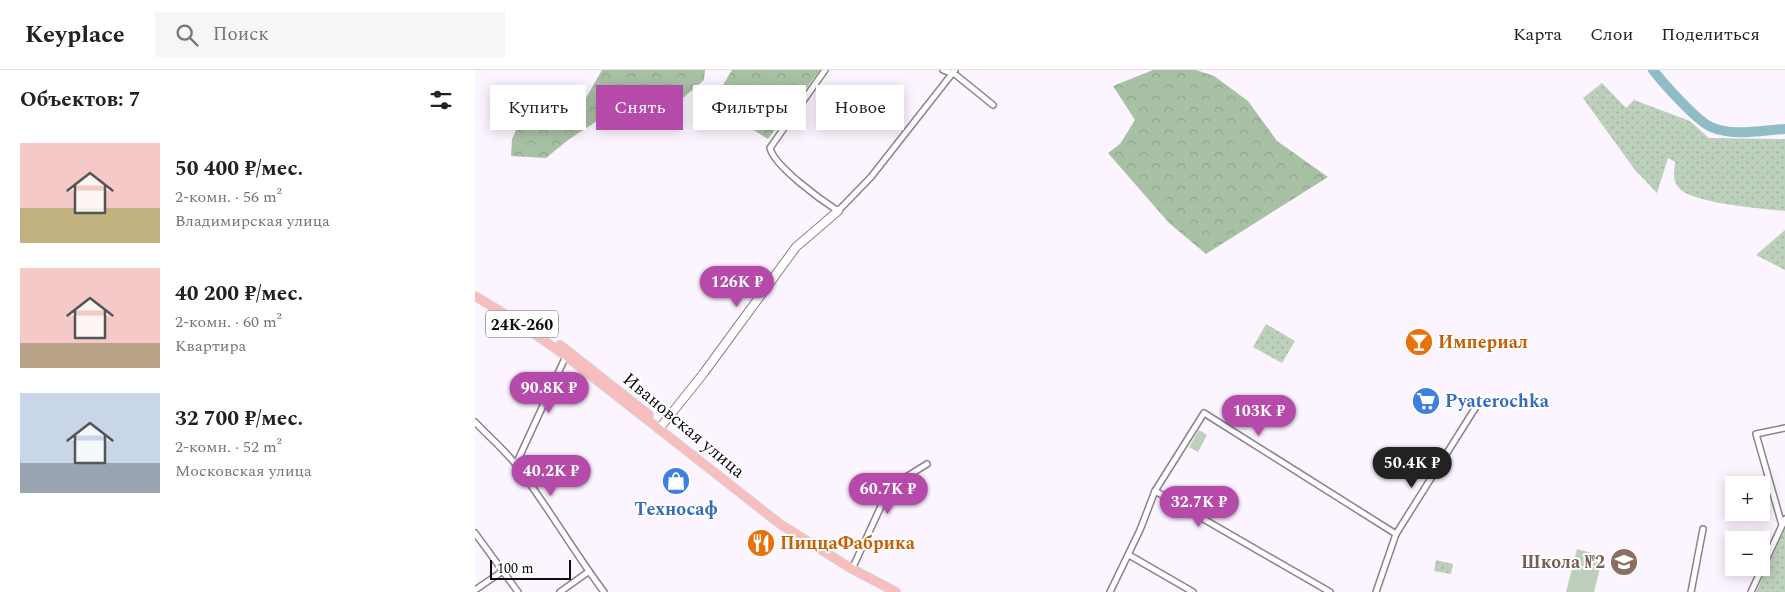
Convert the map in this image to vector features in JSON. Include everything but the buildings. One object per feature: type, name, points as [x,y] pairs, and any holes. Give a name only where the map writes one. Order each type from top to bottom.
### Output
[{"type":"main road","name":"Ивановская улица","points":[[475,294],[569,351],[756,503],[874,580]]},
{"type":"main road","name":"24К-260","points":[[475,294],[566,356]]},
{"type":"main road","name":"Ивановская улица","points":[[566,356],[661,427],[780,524],[839,561],[896,592]]},
{"type":"street","points":[[825,70],[770,148],[775,159],[813,195],[838,211]]},
{"type":"street","points":[[943,70],[953,72],[993,105]]},
{"type":"street","points":[[661,427],[703,374],[796,247],[838,211],[871,177],[953,72]]},
{"type":"street","points":[[516,464],[566,356]]},
{"type":"street","points":[[1378,592],[1396,534],[1479,402]]},
{"type":"street","points":[[1110,592],[1129,554],[1155,491],[1203,414],[1396,534]]},
{"type":"street","points":[[475,422],[516,464],[575,549],[588,572],[604,592]]},
{"type":"street","points":[[1782,526],[1756,434],[1785,428]]},
{"type":"street","points":[[853,567],[882,504],[898,482],[927,464]]},
{"type":"street","points":[[1155,491],[1330,592]]},
{"type":"street","points":[[1751,592],[1785,519]]},
{"type":"street","points":[[1691,592],[1703,530]]},
{"type":"street","points":[[475,533],[518,592]]},
{"type":"street","points":[[1129,554],[1193,592]]},
{"type":"street","points":[[475,590],[503,571]]},
{"type":"street","points":[[560,592],[588,572]]},
{"type":"green space","points":[[602,70],[705,70],[704,80],[698,85],[693,85],[693,89],[683,97],[683,85],[596,85],[596,122],[586,128],[586,98]]},
{"type":"green space","points":[[732,70],[820,70],[806,89],[806,85],[723,85]]},
{"type":"green space","points":[[1153,70],[1196,70],[1214,76],[1248,101],[1277,141],[1328,177],[1206,254],[1169,223],[1108,153],[1120,144],[1135,120],[1113,86]]},
{"type":"green space","points":[[1602,83],[1626,108],[1634,100],[1690,121],[1709,138],[1785,139],[1785,211],[1746,207],[1697,198],[1679,188],[1674,176],[1675,162],[1668,158],[1657,193],[1635,170],[1583,98]]},
{"type":"green space","points":[[516,130],[583,130],[546,158],[511,156],[512,139]]},
{"type":"green space","points":[[753,130],[775,130],[768,139]]},
{"type":"green space","points":[[1785,230],[1785,270],[1756,255]]},
{"type":"green space","points":[[1266,324],[1295,341],[1282,363],[1253,347]]},
{"type":"green space","points":[[1199,430],[1207,435],[1198,452],[1189,447]]},
{"type":"green space","points":[[1785,528],[1785,592],[1756,592],[1763,576],[1770,576],[1770,561]]},
{"type":"green space","points":[[1577,549],[1603,556],[1594,592],[1566,592]]},
{"type":"green space","points":[[1436,560],[1453,564],[1451,574],[1434,571]]},
{"type":"waterway","points":[[1653,70],[1689,110],[1711,127],[1729,132],[1785,129]]},
{"type":"place","name":"Империал","points":[[1419,342]]},
{"type":"place","name":"Pyaterochka","points":[[1426,401]]},
{"type":"place","name":"Техносаф","points":[[676,481]]},
{"type":"place","name":"ПиццаФабрика","points":[[761,543]]},
{"type":"place","name":"Школа №2","points":[[1624,562]]}]
